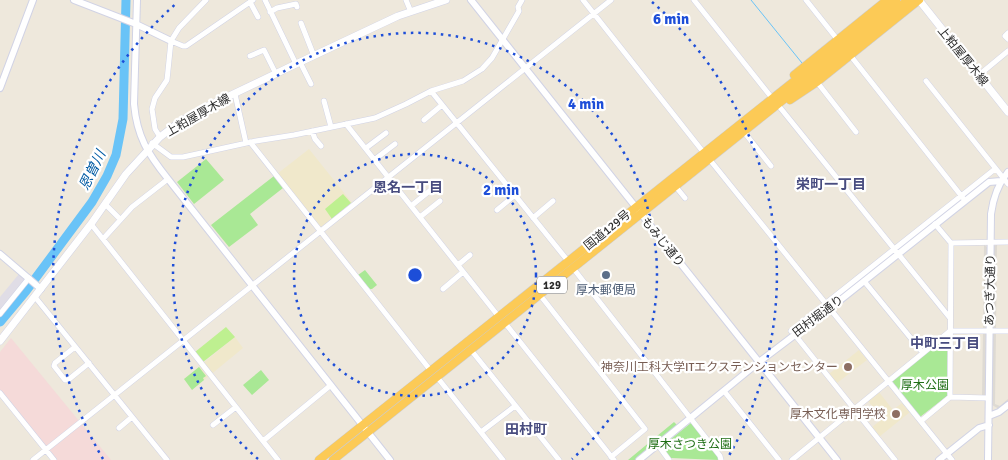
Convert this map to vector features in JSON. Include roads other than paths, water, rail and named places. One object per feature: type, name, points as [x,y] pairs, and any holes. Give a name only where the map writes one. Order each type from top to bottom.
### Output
[{"type":"highway","name":"129","points":[[772,97],[838,39],[887,0]]},
{"type":"highway","name":"国道129号","points":[[812,77],[896,0]]},
{"type":"highway","name":"国道129号","points":[[319,460],[772,97],[812,77],[908,0]]},
{"type":"highway","name":"129","points":[[776,107],[812,77],[850,55],[919,0]]},
{"type":"highway","name":"国道129号","points":[[333,460],[776,107]]},
{"type":"main road","name":"上粕屋厚木線","points":[[0,341],[36,297],[39,287],[91,224],[126,174],[152,143],[181,121],[298,63],[411,12],[435,2],[446,0]]},
{"type":"main road","name":"上粕屋厚木線","points":[[919,0],[1008,112]]},
{"type":"street","points":[[0,88],[33,0]]},
{"type":"street","points":[[74,0],[134,23],[183,46],[186,46],[252,1],[258,17]]},
{"type":"street","points":[[137,0],[134,23],[134,104],[138,128],[146,150],[390,460]]},
{"type":"street","points":[[160,137],[155,129],[152,109],[155,98],[167,80],[171,41],[179,28],[206,0]]},
{"type":"street","points":[[265,0],[309,82]]},
{"type":"street","points":[[406,0],[411,12]]},
{"type":"street","name":"もみじ通り","points":[[471,0],[838,460]]},
{"type":"street","points":[[152,143],[171,157],[183,157],[346,124],[383,114],[431,91],[457,84],[470,78],[482,69],[492,58],[520,11],[518,8],[522,0]]},
{"type":"street","points":[[583,0],[704,153]]},
{"type":"street","points":[[33,460],[611,0]]},
{"type":"street","points":[[694,0],[772,97]]},
{"type":"street","points":[[806,0],[838,39]]},
{"type":"street","points":[[270,12],[277,8],[296,4]]},
{"type":"street","points":[[301,22],[314,56]]},
{"type":"street","points":[[1008,33],[1005,36],[1008,39]]},
{"type":"street","points":[[250,57],[263,47],[276,74]]},
{"type":"street","points":[[978,75],[1008,51]]},
{"type":"street","points":[[850,55],[963,198]]},
{"type":"street","points":[[812,77],[856,132]]},
{"type":"street","points":[[926,81],[1002,180],[1008,184]]},
{"type":"street","points":[[431,91],[568,261]]},
{"type":"street","points":[[235,94],[248,143],[431,371]]},
{"type":"street","points":[[324,101],[331,127]]},
{"type":"street","points":[[424,120],[442,105]]},
{"type":"street","points":[[776,107],[950,318]]},
{"type":"street","points":[[346,124],[499,317]]},
{"type":"street","points":[[312,131],[321,146]]},
{"type":"street","points":[[744,132],[771,166]]},
{"type":"street","points":[[366,148],[386,133]]},
{"type":"street","points":[[374,160],[395,144]]},
{"type":"street","points":[[710,160],[952,460]]},
{"type":"street","points":[[827,306],[963,198],[995,169]]},
{"type":"street","points":[[1002,180],[1008,172]]},
{"type":"street","points":[[103,239],[132,207],[168,179]]},
{"type":"street","name":"田村堀通り","points":[[640,460],[793,333],[827,306],[864,281],[896,252],[935,224],[963,198],[989,182],[1002,180]]},
{"type":"street","name":"あつぎ大通り","points":[[988,460],[990,242],[992,205],[1002,180]]},
{"type":"street","points":[[676,187],[685,198]]},
{"type":"street","points":[[411,206],[432,189]]},
{"type":"street","points":[[497,210],[515,195]]},
{"type":"street","points":[[420,217],[440,201]]},
{"type":"street","points":[[533,218],[553,201]]},
{"type":"street","points":[[104,204],[120,219]]},
{"type":"street","points":[[91,224],[278,460]]},
{"type":"street","points":[[935,224],[951,243],[950,397]]},
{"type":"street","points":[[951,243],[1008,242]]},
{"type":"street","points":[[0,254],[39,287]]},
{"type":"street","points":[[458,265],[470,255]]},
{"type":"street","points":[[573,268],[692,418],[721,460]]},
{"type":"street","points":[[443,289],[463,272]]},
{"type":"street","points":[[0,314],[29,278]]},
{"type":"street","points":[[864,281],[923,353]]},
{"type":"street","points":[[505,323],[613,458],[645,429],[540,295]]},
{"type":"street","points":[[36,297],[166,460]]},
{"type":"street","points":[[792,460],[950,331],[1008,331]]},
{"type":"street","points":[[793,333],[895,460]]},
{"type":"street","points":[[75,346],[54,366],[65,380],[68,380],[89,363]]},
{"type":"street","points":[[470,350],[515,406],[521,409],[559,460]]},
{"type":"street","points":[[437,377],[503,460]]},
{"type":"street","points":[[263,441],[331,385]]},
{"type":"street","points":[[724,391],[779,460]]},
{"type":"street","points":[[0,393],[54,460]]},
{"type":"street","points":[[921,421],[950,397],[988,398]]},
{"type":"street","points":[[989,416],[999,412],[1008,405]]},
{"type":"street","points":[[481,432],[515,406]]},
{"type":"street","points":[[213,425],[236,407]]},
{"type":"street","points":[[119,428],[132,417]]},
{"type":"street","points":[[939,460],[979,428],[989,425]]},
{"type":"street","points":[[658,445],[669,460]]},
{"type":"waterway","name":"恩曽川","points":[[0,322],[26,291],[92,202],[107,176],[116,155],[123,119],[126,0]]},
{"type":"waterway","points":[[751,0],[802,63]]},
{"type":"place","name":"厚木郵便局","points":[[606,275]]},
{"type":"place","name":"神奈川工科大学ITエクステンションセンター","points":[[848,367]]},
{"type":"place","name":"厚木文化専門学校","points":[[896,414]]},
{"type":"district","name":"栄町一丁目","points":[[831,184]]},
{"type":"district","name":"恩名一丁目","points":[[408,187]]},
{"type":"district","name":"中町三丁目","points":[[945,343]]},
{"type":"district","name":"田村町","points":[[526,429]]},
{"type":"park label","name":"厚木公園","points":[[925,385]]},
{"type":"park label","name":"厚木さつき公園","points":[[690,444]]}]
